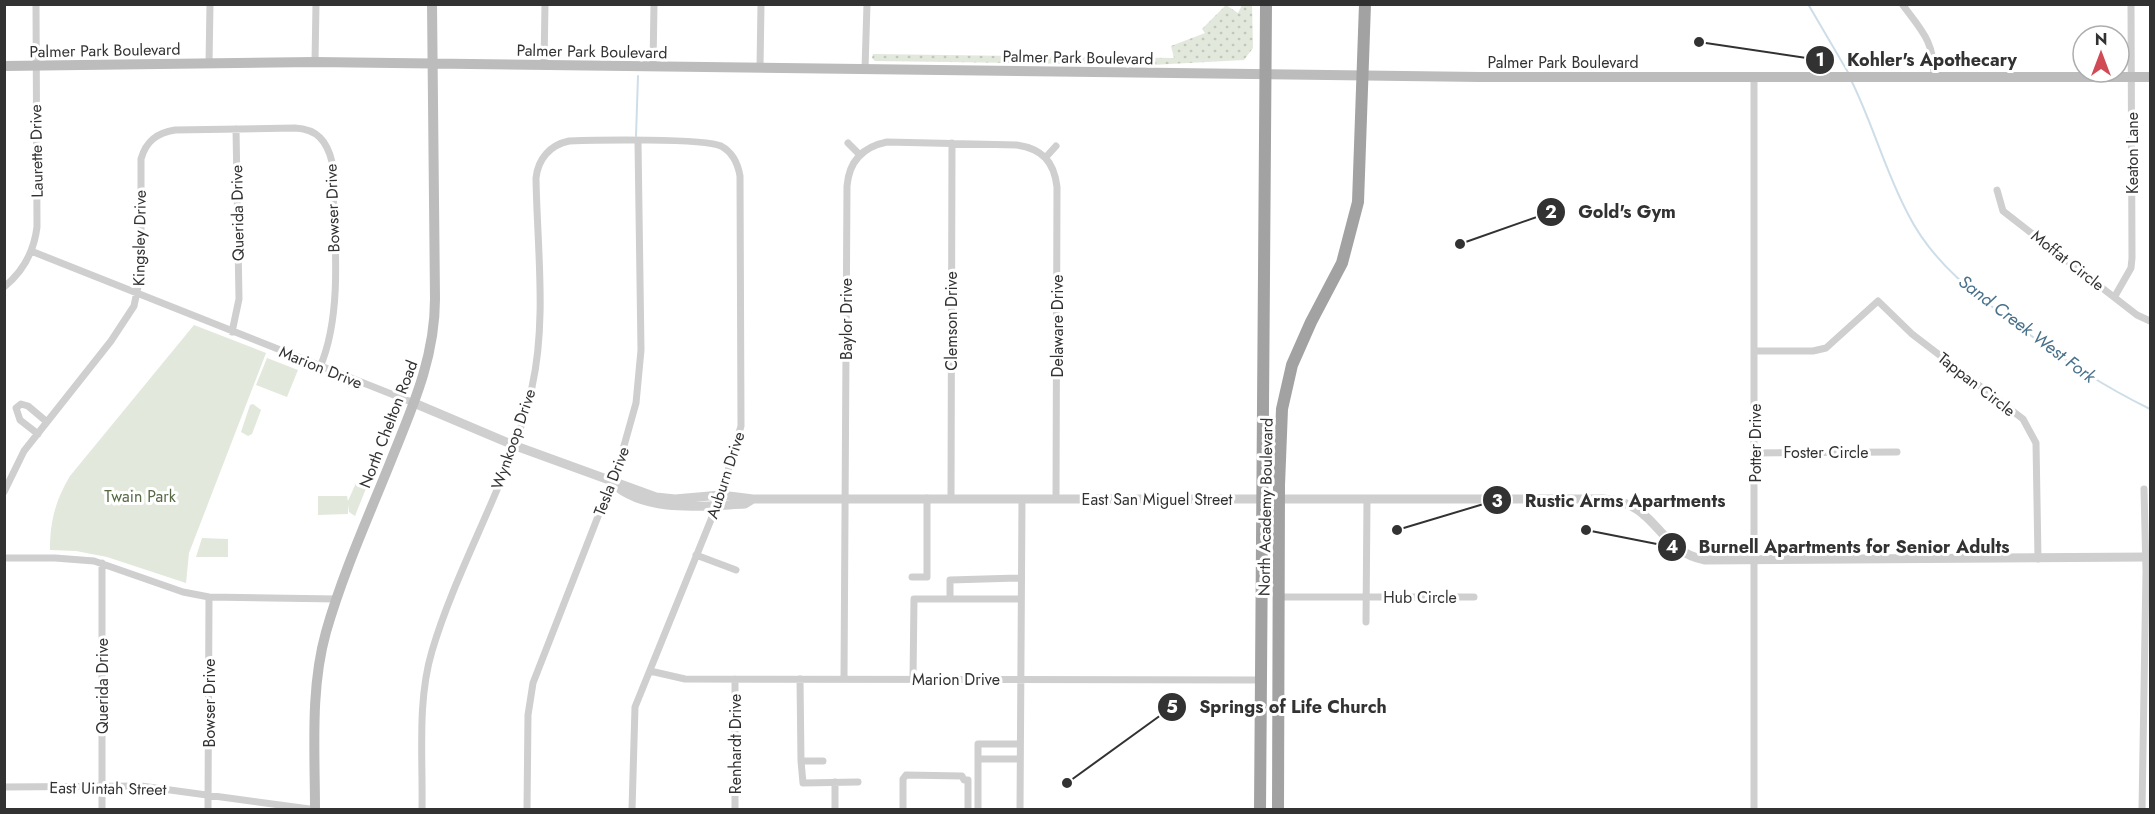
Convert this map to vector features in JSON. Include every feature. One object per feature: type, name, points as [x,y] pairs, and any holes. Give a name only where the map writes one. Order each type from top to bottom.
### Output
[{"type":"highway","name":"North Academy Boulevard","points":[[1260,810],[1263,680],[1266,4]]},
{"type":"highway","name":"North Academy Boulevard","points":[[1278,810],[1280,444],[1287,382],[1300,345],[1342,263],[1358,202],[1365,4]]},
{"type":"main road","name":"North Chelton Road","points":[[316,809],[318,674],[323,643],[337,599],[414,404],[429,360],[435,318],[432,4]]},
{"type":"main road","name":"Palmer Park Boulevard","points":[[4,66],[315,62],[1266,74],[1364,73],[1491,77],[2071,77]]},
{"type":"main road","name":"Palmer Park Boulevard","points":[[2131,77],[2151,77]]},
{"type":"street","name":"Laurette Drive","points":[[4,287],[23,268],[32,251],[38,215],[36,4]]},
{"type":"street","points":[[209,64],[210,4]]},
{"type":"street","points":[[315,62],[316,4]]},
{"type":"street","points":[[544,65],[545,4]]},
{"type":"street","points":[[653,66],[654,4]]},
{"type":"street","points":[[760,67],[761,4]]},
{"type":"street","points":[[865,69],[867,4]]},
{"type":"street","points":[[1902,4],[1930,44],[1934,55],[1934,76]]},
{"type":"street","name":"Keaton Lane","points":[[2131,4],[2131,24]]},
{"type":"street","name":"Potter Drive","points":[[1754,77],[1754,810]]},
{"type":"street","name":"Keaton Lane","points":[[2115,296],[2131,268],[2133,258],[2131,77]]},
{"type":"street","name":"Kingsley Drive","points":[[4,492],[18,462],[124,324],[137,296],[141,272],[140,167],[146,146],[158,134],[166,132],[236,129]]},
{"type":"street","name":"Querida Drive","points":[[232,332],[239,299],[236,129]]},
{"type":"street","name":"Bowser Drive","points":[[236,129],[305,129],[319,135],[330,153],[334,321],[320,367]]},
{"type":"street","name":"Wynkoop Drive","points":[[422,810],[423,707],[430,657],[528,403],[537,352],[536,178],[540,163],[549,151],[568,141],[638,142]]},
{"type":"street","name":"Tesla Drive","points":[[527,810],[531,693],[633,418],[640,371],[638,142]]},
{"type":"street","name":"Auburn Drive","points":[[632,810],[633,717],[696,555],[722,495],[741,426],[743,383],[739,167],[727,150],[712,143],[638,142]]},
{"type":"street","points":[[848,143],[860,155],[871,147],[887,142],[1017,145],[1036,150],[1046,157],[1056,146]]},
{"type":"street","name":"Clemson Drive","points":[[951,498],[952,143]]},
{"type":"street","name":"Baylor Drive","points":[[844,678],[847,186],[849,170],[860,155]]},
{"type":"street","name":"Delaware Drive","points":[[1046,157],[1053,168],[1057,187],[1056,498]]},
{"type":"street","name":"Moffat Circle","points":[[1997,190],[2003,211],[2151,321]]},
{"type":"street","name":"Marion Drive","points":[[32,251],[137,296],[611,482],[664,498],[722,495]]},
{"type":"street","name":"Tappan Circle","points":[[1755,351],[1813,351],[1826,348],[1878,302],[1912,334],[2023,419],[2033,434],[2037,453],[2038,559]]},
{"type":"street","points":[[38,434],[20,420],[16,408],[21,404],[28,406],[47,422]]},
{"type":"street","name":"Foster Circle","points":[[1755,453],[1897,452]]},
{"type":"street","name":"Marion Drive","points":[[611,482],[621,491],[654,503],[717,505]]},
{"type":"street","points":[[2142,810],[2148,558],[2144,489]]},
{"type":"street","name":"East San Miguel Street","points":[[722,495],[753,499],[1613,500],[1639,509],[1671,545],[1685,554],[1705,560],[2148,558]]},
{"type":"street","points":[[912,577],[927,577],[927,498]]},
{"type":"street","points":[[1020,810],[1022,498]]},
{"type":"street","name":"East San Miguel Street","points":[[717,505],[745,504],[753,499]]},
{"type":"street","name":"Hub Circle","points":[[1366,622],[1367,499]]},
{"type":"street","points":[[696,555],[736,570]]},
{"type":"street","points":[[4,558],[68,558],[102,563],[174,589],[209,597],[337,599]]},
{"type":"street","name":"Querida Drive","points":[[102,563],[102,810]]},
{"type":"street","points":[[950,599],[950,579],[1021,578]]},
{"type":"street","name":"Bowser Drive","points":[[208,810],[209,597]]},
{"type":"street","name":"Hub Circle","points":[[1280,597],[1474,597]]},
{"type":"street","points":[[913,679],[914,599],[1021,599]]},
{"type":"street","name":"Marion Drive","points":[[650,671],[685,679],[1263,680]]},
{"type":"street","name":"Renhardt Drive","points":[[735,679],[735,810]]},
{"type":"street","points":[[800,679],[803,783],[858,782]]},
{"type":"street","points":[[978,810],[978,744],[1020,744]]},
{"type":"street","points":[[978,759],[1020,759]]},
{"type":"street","points":[[801,761],[822,761]]},
{"type":"street","points":[[903,810],[903,778],[906,775],[962,776],[964,780],[968,780],[968,810]]},
{"type":"street","points":[[835,782],[835,810]]},
{"type":"street","name":"East Uintah Street","points":[[4,787],[153,787],[316,809]]},
{"type":"green space","points":[[1226,5],[1238,13],[1242,5],[1252,5],[1253,48],[1244,60],[1151,65],[875,61],[872,58],[873,54],[1174,58],[1171,46],[1205,33],[1202,29]]},
{"type":"green space","name":"Twain Park","points":[[194,325],[266,353],[189,553],[186,583],[107,557],[76,551],[50,550],[54,512],[70,476]]},
{"type":"green space","points":[[267,358],[298,370],[287,397],[256,385]]},
{"type":"green space","points":[[253,404],[261,410],[252,434],[248,436],[241,432],[250,405]]},
{"type":"green space","points":[[356,483],[367,486],[355,516],[349,512],[348,504],[348,514],[318,515],[318,496],[347,496],[348,501]]},
{"type":"green space","points":[[202,538],[228,539],[228,557],[196,557]]},
{"type":"waterway","name":"Sand Creek West Fork","points":[[1808,4],[1849,74]]},
{"type":"waterway","points":[[636,136],[638,76]]},
{"type":"waterway","name":"Sand Creek West Fork","points":[[1851,80],[1892,181],[1908,214],[1931,250],[1960,280],[1992,307],[2101,383],[2150,409]]},
{"type":"place","name":"Kohler's Apothecary","points":[[1699,42]]},
{"type":"place","name":"Gold's Gym","points":[[1460,244]]},
{"type":"place","name":"Rustic Arms Apartments","points":[[1397,530]]},
{"type":"place","name":"Burnell Apartments for Senior Adults","points":[[1586,530]]},
{"type":"place","name":"Springs of Life Church","points":[[1067,783]]}]
